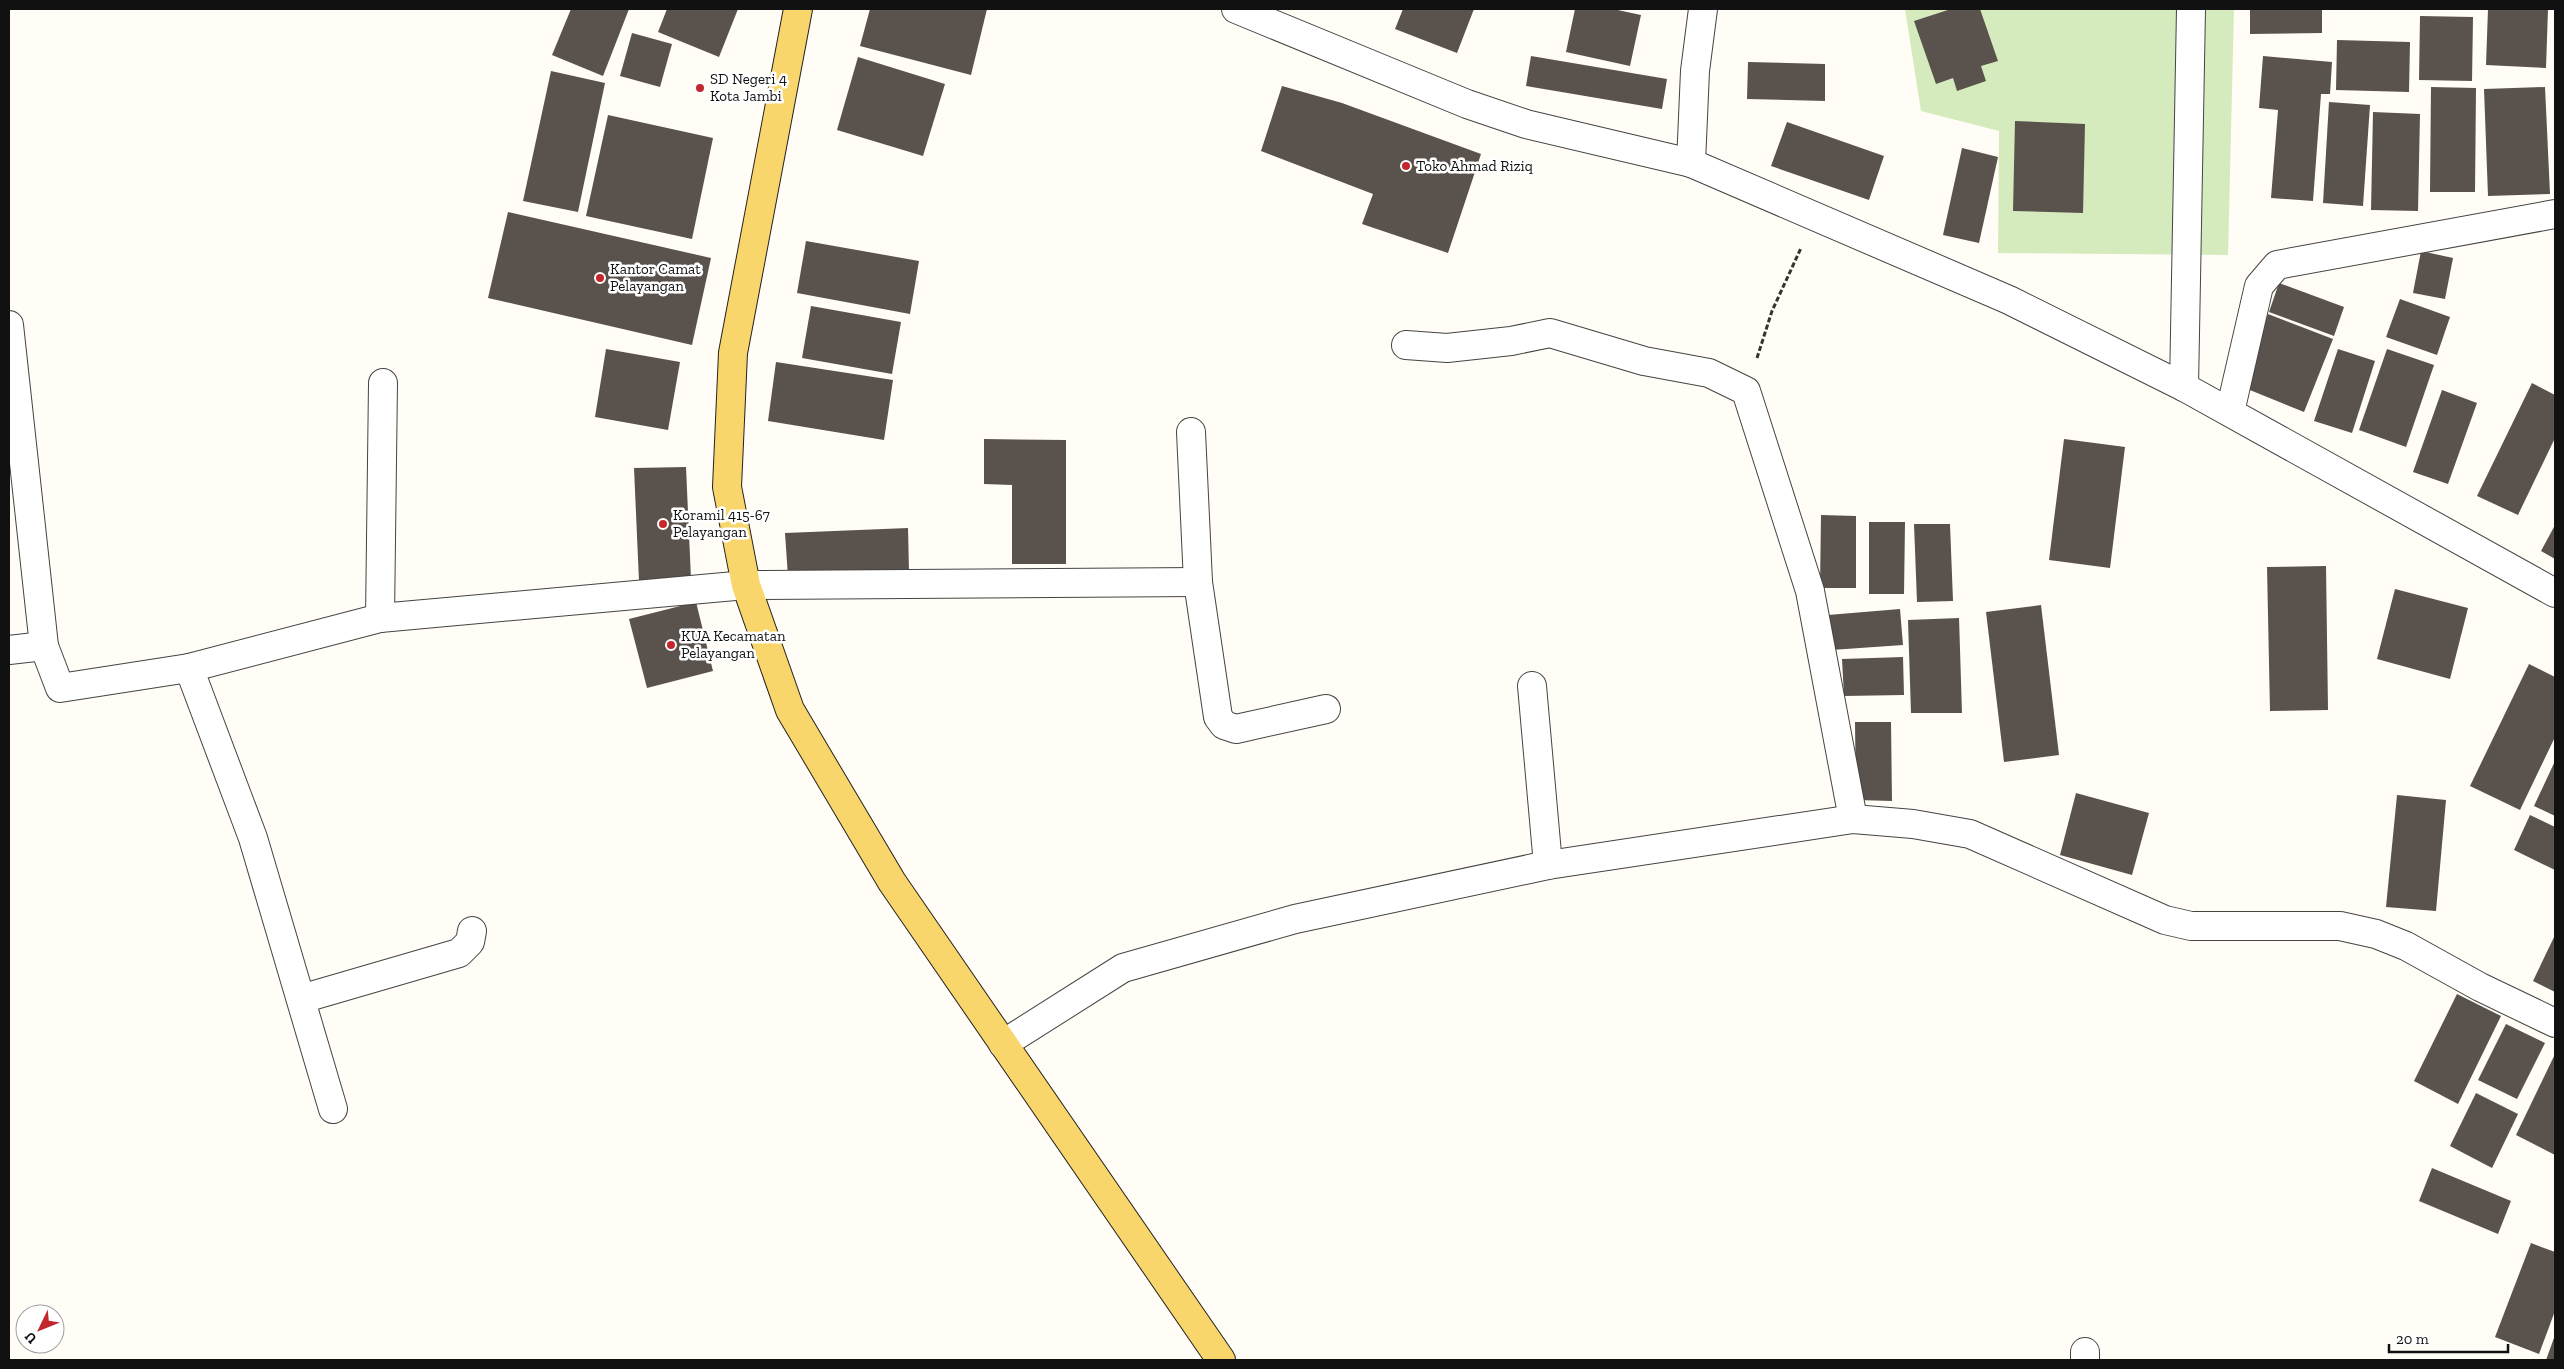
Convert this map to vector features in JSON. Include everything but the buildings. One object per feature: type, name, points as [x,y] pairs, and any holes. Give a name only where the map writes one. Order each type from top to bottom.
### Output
[{"type":"main road","points":[[798,9],[733,353],[727,487],[746,585],[790,710],[892,882],[1221,1360]]},
{"type":"street","points":[[1236,9],[1270,16],[1468,104],[1526,124],[1691,163],[2009,300],[2184,387],[2555,593]]},
{"type":"street","points":[[1691,163],[1695,71],[1703,9]]},
{"type":"street","points":[[2184,387],[2191,9]]},
{"type":"street","points":[[2230,412],[2259,286],[2278,265],[2555,214]]},
{"type":"street","points":[[9,325],[44,646],[60,688],[188,668],[380,618],[746,585],[1198,582]]},
{"type":"street","points":[[1406,344],[1447,348],[1511,341],[1550,333],[1644,361],[1709,373],[1746,392],[1810,591],[1853,819]]},
{"type":"street","points":[[380,618],[383,383]]},
{"type":"street","points":[[1191,432],[1198,582],[1218,717],[1224,726],[1236,729],[1326,709]]},
{"type":"street","points":[[9,650],[44,646]]},
{"type":"street","points":[[188,668],[253,838],[333,1109]]},
{"type":"street","points":[[1532,686],[1548,865]]},
{"type":"street","points":[[1003,1044],[1123,968],[1295,919],[1548,865],[1853,819],[1913,824],[1970,834],[2165,920],[2191,926],[2340,926],[2376,934],[2406,946],[2480,988],[2555,1023]]},
{"type":"street","points":[[301,998],[459,953],[470,942],[472,932]]},
{"type":"path","points":[[1746,392],[1772,312],[1815,217]]},
{"type":"green space","points":[[1905,9],[2234,9],[2228,255],[1998,253],[1999,131],[1921,111]]},
{"type":"place","name":"SD Negeri 4 Kota Jambi","points":[[700,88]]},
{"type":"place","name":"Toko Ahmad Riziq","points":[[1406,166]]},
{"type":"place","name":"Kantor Camat Pelayangan","points":[[600,278]]},
{"type":"place","name":"Koramil 415-67 Pelayangan","points":[[663,524]]},
{"type":"place","name":"KUA Kecamatan Pelayangan","points":[[671,645]]}]
